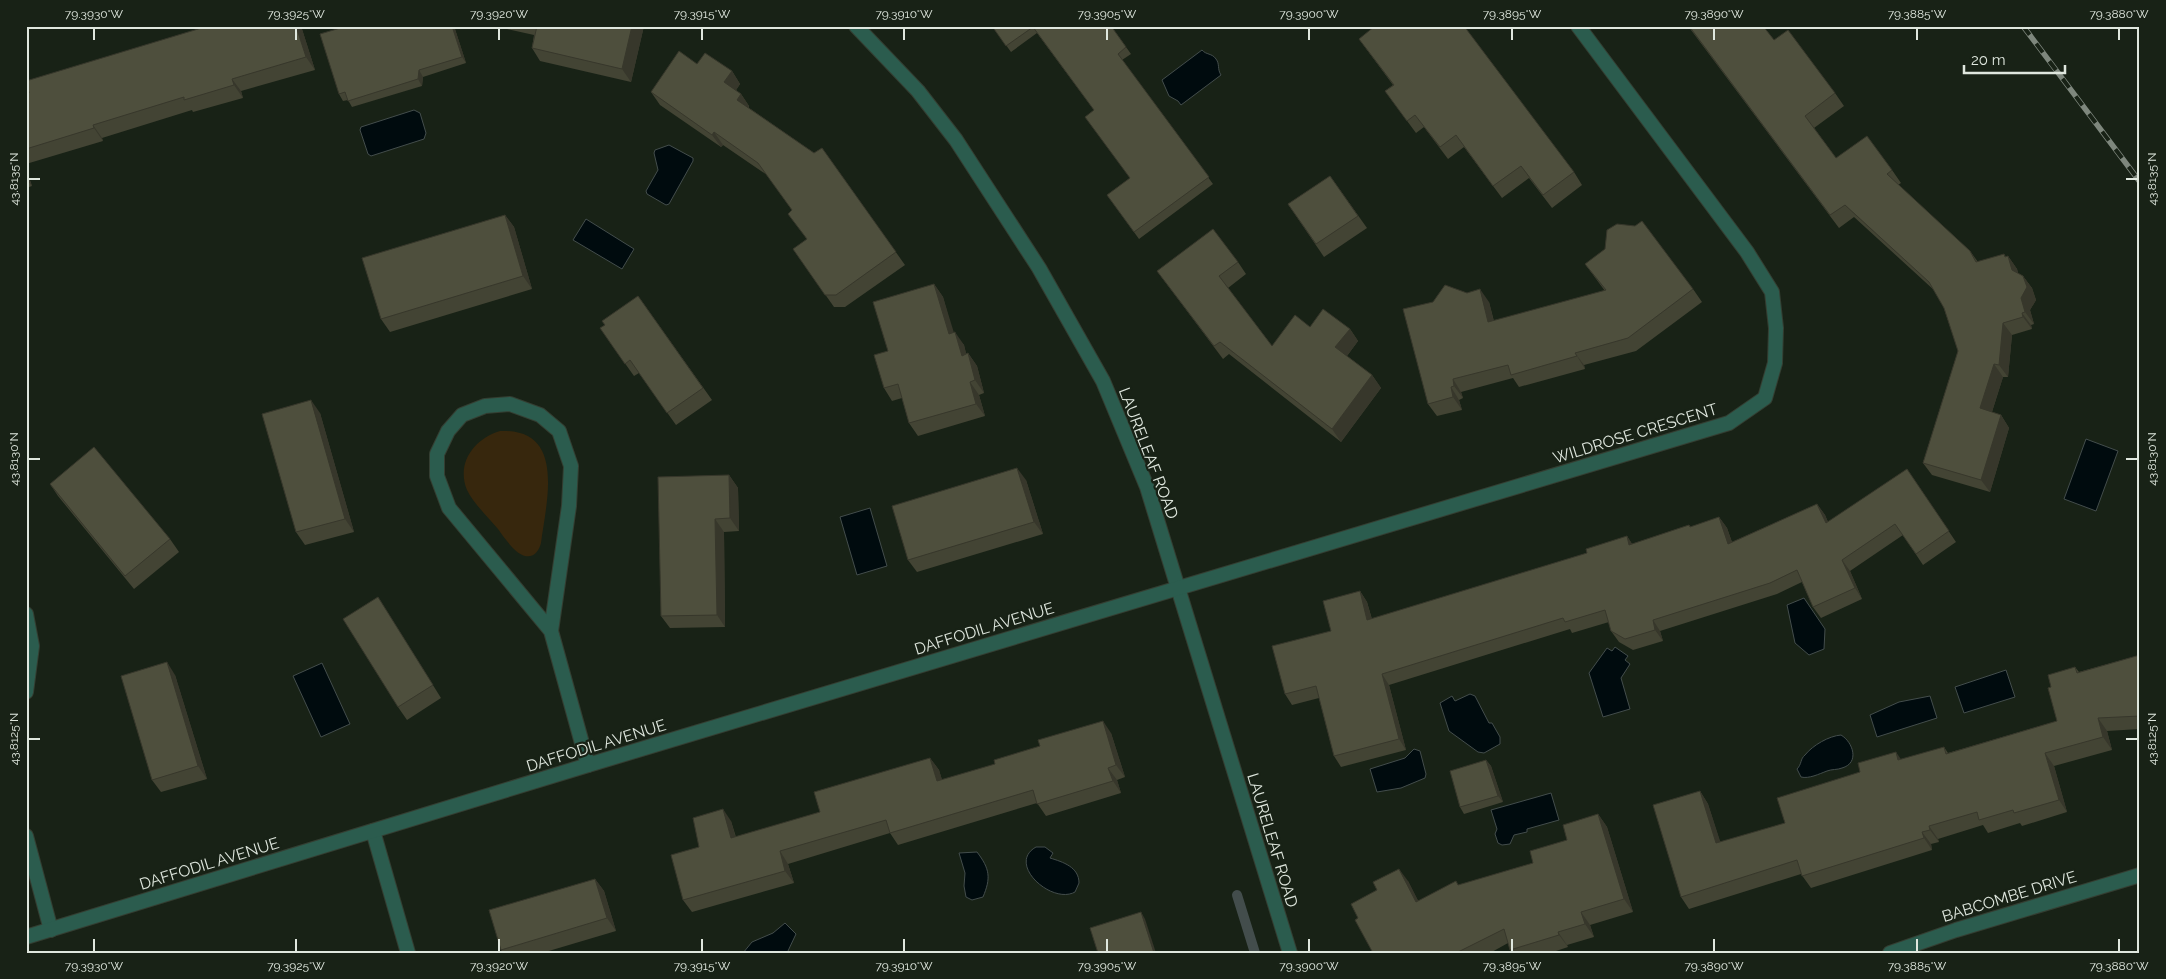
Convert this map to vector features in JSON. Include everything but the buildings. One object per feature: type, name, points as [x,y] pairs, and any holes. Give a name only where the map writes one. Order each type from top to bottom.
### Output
[{"type":"street","name":"LAURELEAF ROAD","points":[[856,26],[918,91],[956,140],[1039,268],[1076,330],[1103,381],[1147,487],[1290,953]]},
{"type":"street","name":"WILDROSE CRESCENT","points":[[1177,588],[1729,422],[1765,398],[1775,363],[1776,328],[1772,292],[1747,252],[1578,26]]},
{"type":"street","points":[[551,631],[449,508],[437,476],[437,454],[448,432],[462,415],[485,406],[510,404],[540,415],[558,432],[571,466],[570,506],[551,631],[588,765]]},
{"type":"street","name":"DAFFODIL AVENUE","points":[[26,938],[588,765],[1177,588]]},
{"type":"street","points":[[26,614],[32,646],[26,692]]},
{"type":"street","points":[[373,831],[408,953]]},
{"type":"street","points":[[26,836],[51,930]]},
{"type":"street","name":"BABCOMBE DRIVE","points":[[1890,953],[1956,930],[2140,875]]},
{"type":"shaded area","points":[[1202,50],[1216,59],[1221,75],[1181,105],[1169,96],[1162,80]]},
{"type":"shaded area","points":[[414,110],[420,113],[426,133],[424,139],[371,156],[368,154],[360,130],[361,127]]},
{"type":"shaded area","points":[[669,145],[693,158],[693,161],[669,204],[666,205],[647,194],[646,191],[658,170],[655,150]]},
{"type":"shaded area","points":[[586,219],[634,249],[622,269],[573,240]]},
{"type":"shaded area","points":[[500,431],[521,433],[535,442],[544,455],[548,471],[548,489],[541,543],[536,553],[531,556],[525,556],[517,552],[473,500],[464,480],[466,462],[475,446],[482,440]]},
{"type":"shaded area","points":[[2086,439],[2118,451],[2096,511],[2064,499]]},
{"type":"shaded area","points":[[870,508],[887,566],[857,575],[840,517]]},
{"type":"shaded area","points":[[1804,598],[1825,629],[1824,649],[1809,655],[1795,643],[1787,605]]},
{"type":"shaded area","points":[[1615,647],[1628,656],[1625,660],[1630,664],[1621,678],[1630,709],[1603,717],[1589,673],[1607,648],[1612,651]]},
{"type":"shaded area","points":[[322,663],[350,724],[321,737],[293,676]]},
{"type":"shaded area","points":[[2006,670],[2015,697],[1964,713],[1955,687]]},
{"type":"shaded area","points":[[1470,694],[1475,696],[1489,723],[1492,723],[1500,737],[1500,744],[1484,753],[1478,752],[1449,731],[1440,703],[1452,696],[1455,701]]},
{"type":"shaded area","points":[[1930,696],[1937,718],[1877,737],[1870,715],[1899,702]]},
{"type":"shaded area","points":[[1841,735],[1849,742],[1853,752],[1851,762],[1840,769],[1829,770],[1811,777],[1801,777],[1797,769],[1808,751],[1826,739]]},
{"type":"shaded area","points":[[1414,749],[1420,751],[1426,774],[1425,778],[1401,788],[1377,792],[1370,769],[1405,758]]},
{"type":"shaded area","points":[[1551,793],[1559,820],[1527,829],[1527,832],[1514,835],[1510,844],[1502,845],[1498,843],[1495,834],[1497,829],[1491,810]]},
{"type":"shaded area","points":[[1036,847],[1045,847],[1053,853],[1050,858],[1065,863],[1073,869],[1079,883],[1075,892],[1055,893],[1036,881],[1029,872],[1026,863],[1028,854]]},
{"type":"shaded area","points":[[977,852],[985,864],[988,879],[983,897],[972,900],[966,897],[964,886],[965,873],[959,853]]},
{"type":"shaded area","points":[[785,923],[796,934],[787,953],[743,953],[752,942],[773,933]]},
{"type":"waterway","points":[[1237,895],[1255,953]]},
{"type":"railway","points":[[2023,26],[2140,182]]}]
